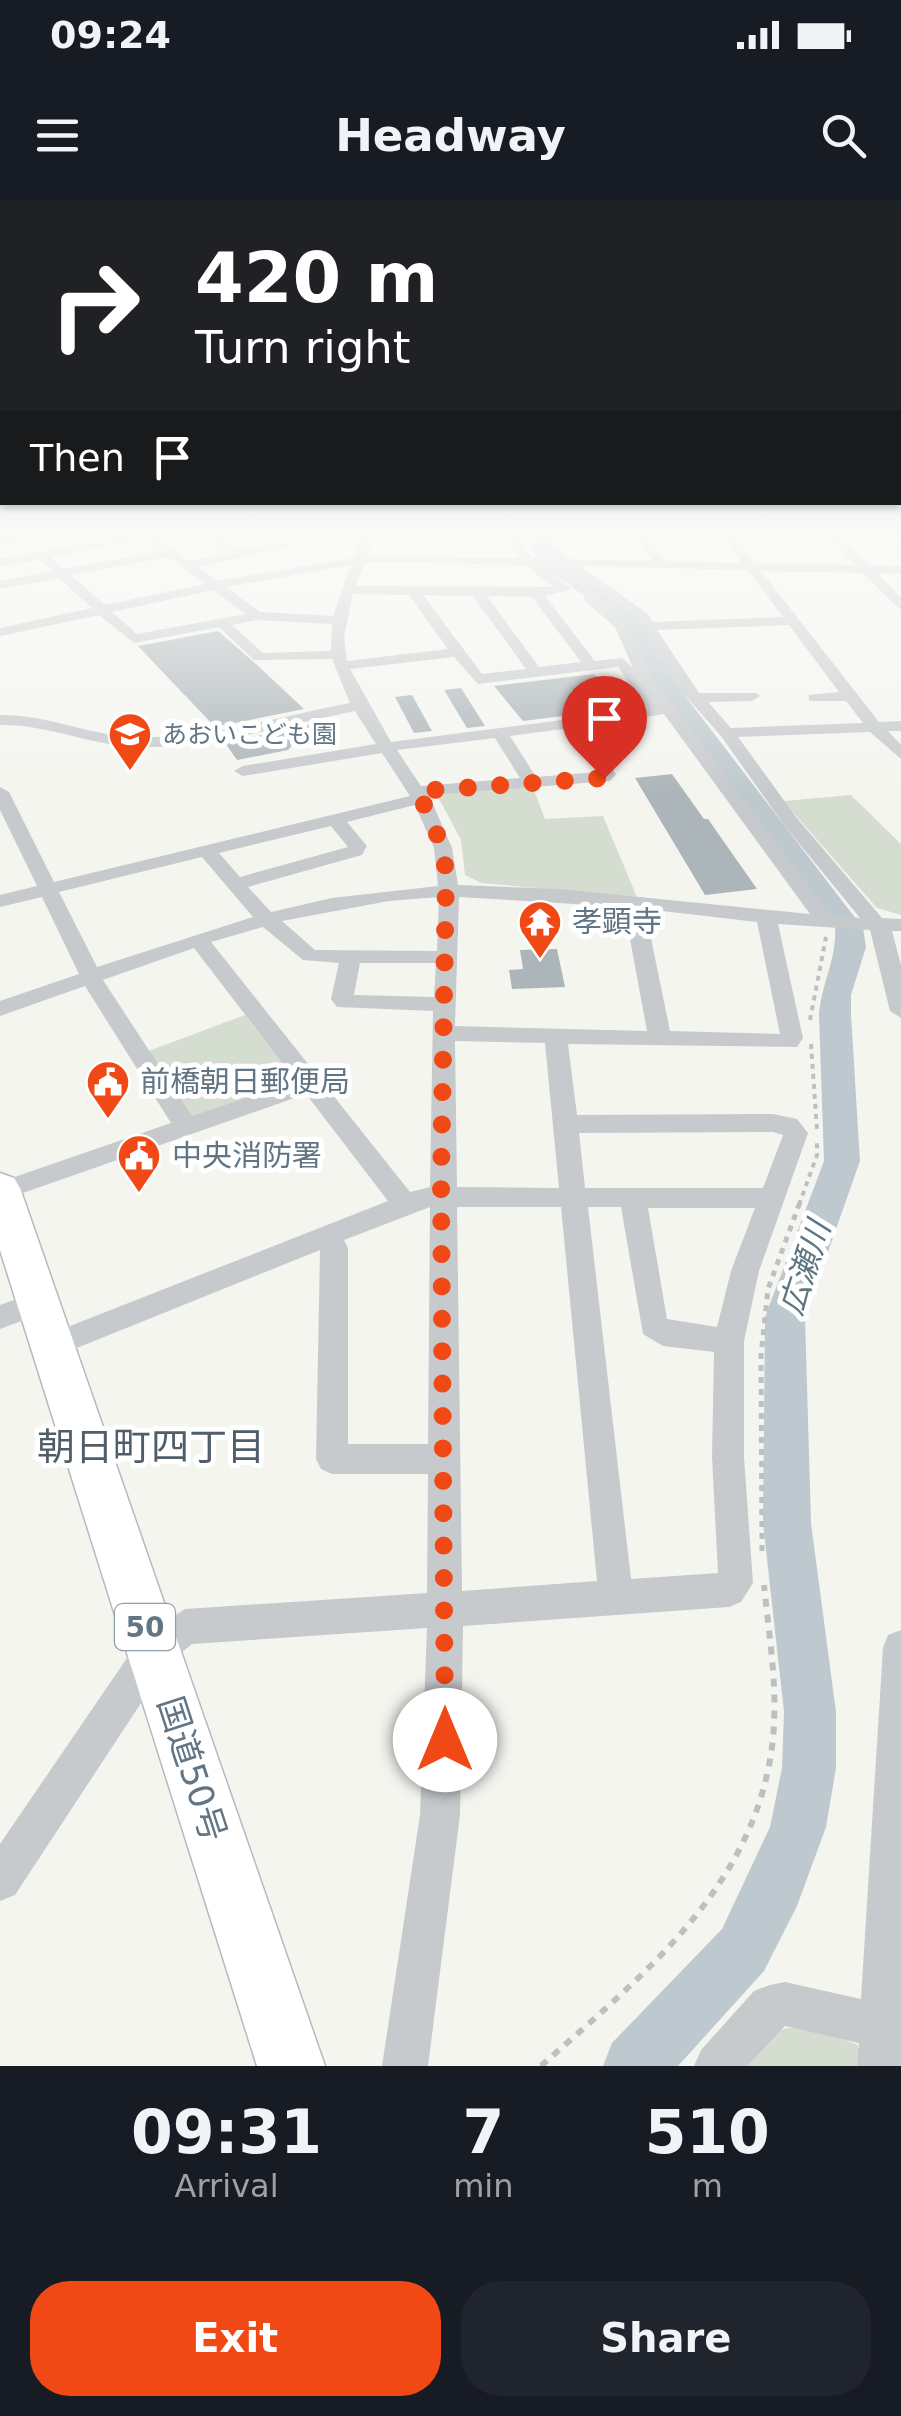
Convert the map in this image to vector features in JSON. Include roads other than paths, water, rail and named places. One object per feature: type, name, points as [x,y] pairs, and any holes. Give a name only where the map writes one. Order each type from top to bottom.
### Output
[{"type":"highway","name":"国道50号","points":[[1,1190],[30,1322],[153,1652],[292,2066]]},
{"type":"street","points":[[0,632],[52,621]]},
{"type":"street","points":[[115,621],[134,639],[232,621]]},
{"type":"street","points":[[340,621],[340,660],[362,705],[420,794],[443,848],[446,890],[442,1198],[445,1740],[440,1814],[405,2066]]},
{"type":"street","points":[[243,771],[388,746],[658,711],[626,664],[480,680],[434,621]]},
{"type":"street","points":[[499,621],[536,673]]},
{"type":"street","points":[[557,621],[591,666]]},
{"type":"street","points":[[618,621],[646,679],[826,920]]},
{"type":"street","points":[[646,621],[676,675],[727,733],[868,924],[901,1011]]},
{"type":"street","points":[[650,626],[791,621]]},
{"type":"street","points":[[793,621],[874,727],[901,754]]},
{"type":"street","points":[[222,623],[259,657],[340,660],[456,652]]},
{"type":"street","points":[[696,698],[752,696]]},
{"type":"street","points":[[812,696],[850,696]]},
{"type":"street","points":[[0,720],[45,721],[110,739],[158,742],[362,705]]},
{"type":"street","points":[[0,901],[420,794],[607,774],[568,724]]},
{"type":"street","points":[[727,733],[901,726]]},
{"type":"street","points":[[500,732],[532,784]]},
{"type":"street","points":[[2,802],[50,889],[95,985],[187,1128]]},
{"type":"street","points":[[236,884],[355,851],[358,846],[334,818]]},
{"type":"street","points":[[206,850],[310,956],[444,957]]},
{"type":"street","points":[[0,1009],[271,919],[364,898],[446,890],[568,896],[767,919],[901,924]]},
{"type":"street","points":[[634,905],[660,1040]]},
{"type":"street","points":[[350,959],[342,999],[345,1002],[556,1036],[789,1042],[792,1038],[767,919]]},
{"type":"street","points":[[200,941],[406,1205]]},
{"type":"street","points":[[556,1036],[616,1598]]},
{"type":"street","points":[[1,1190],[311,1084]]},
{"type":"street","points":[[0,1880],[153,1652],[169,1637],[202,1624],[730,1590],[736,1583],[728,1458],[729,1341],[745,1271],[796,1139],[788,1125],[567,1124]]},
{"type":"street","points":[[30,1322],[328,1238],[424,1197],[774,1198]]},
{"type":"street","points":[[633,1198],[653,1325],[663,1334],[729,1341]]},
{"type":"street","points":[[328,1238],[334,1248],[332,1459],[442,1459]]},
{"type":"street","points":[[717,2066],[770,2006],[784,2004],[888,2041],[901,1648]]},
{"type":"waterway","name":"広瀬川","points":[[630,621],[666,685],[780,841],[834,905],[849,928],[851,947],[836,995],[835,1015],[842,1161],[785,1317],[787,1523],[810,1712],[809,1768],[798,1827],[776,1885],[743,1950],[635,2066]]},
{"type":"place","name":"あおいこども園","points":[[130,772]]},
{"type":"place","name":"孝顕寺","points":[[540,960]]},
{"type":"place","name":"前橋朝日郵便局","points":[[108,1120]]},
{"type":"place","name":"中央消防署","points":[[139,1194]]},
{"type":"district","name":"朝日町四丁目","points":[[151,1447]]}]
